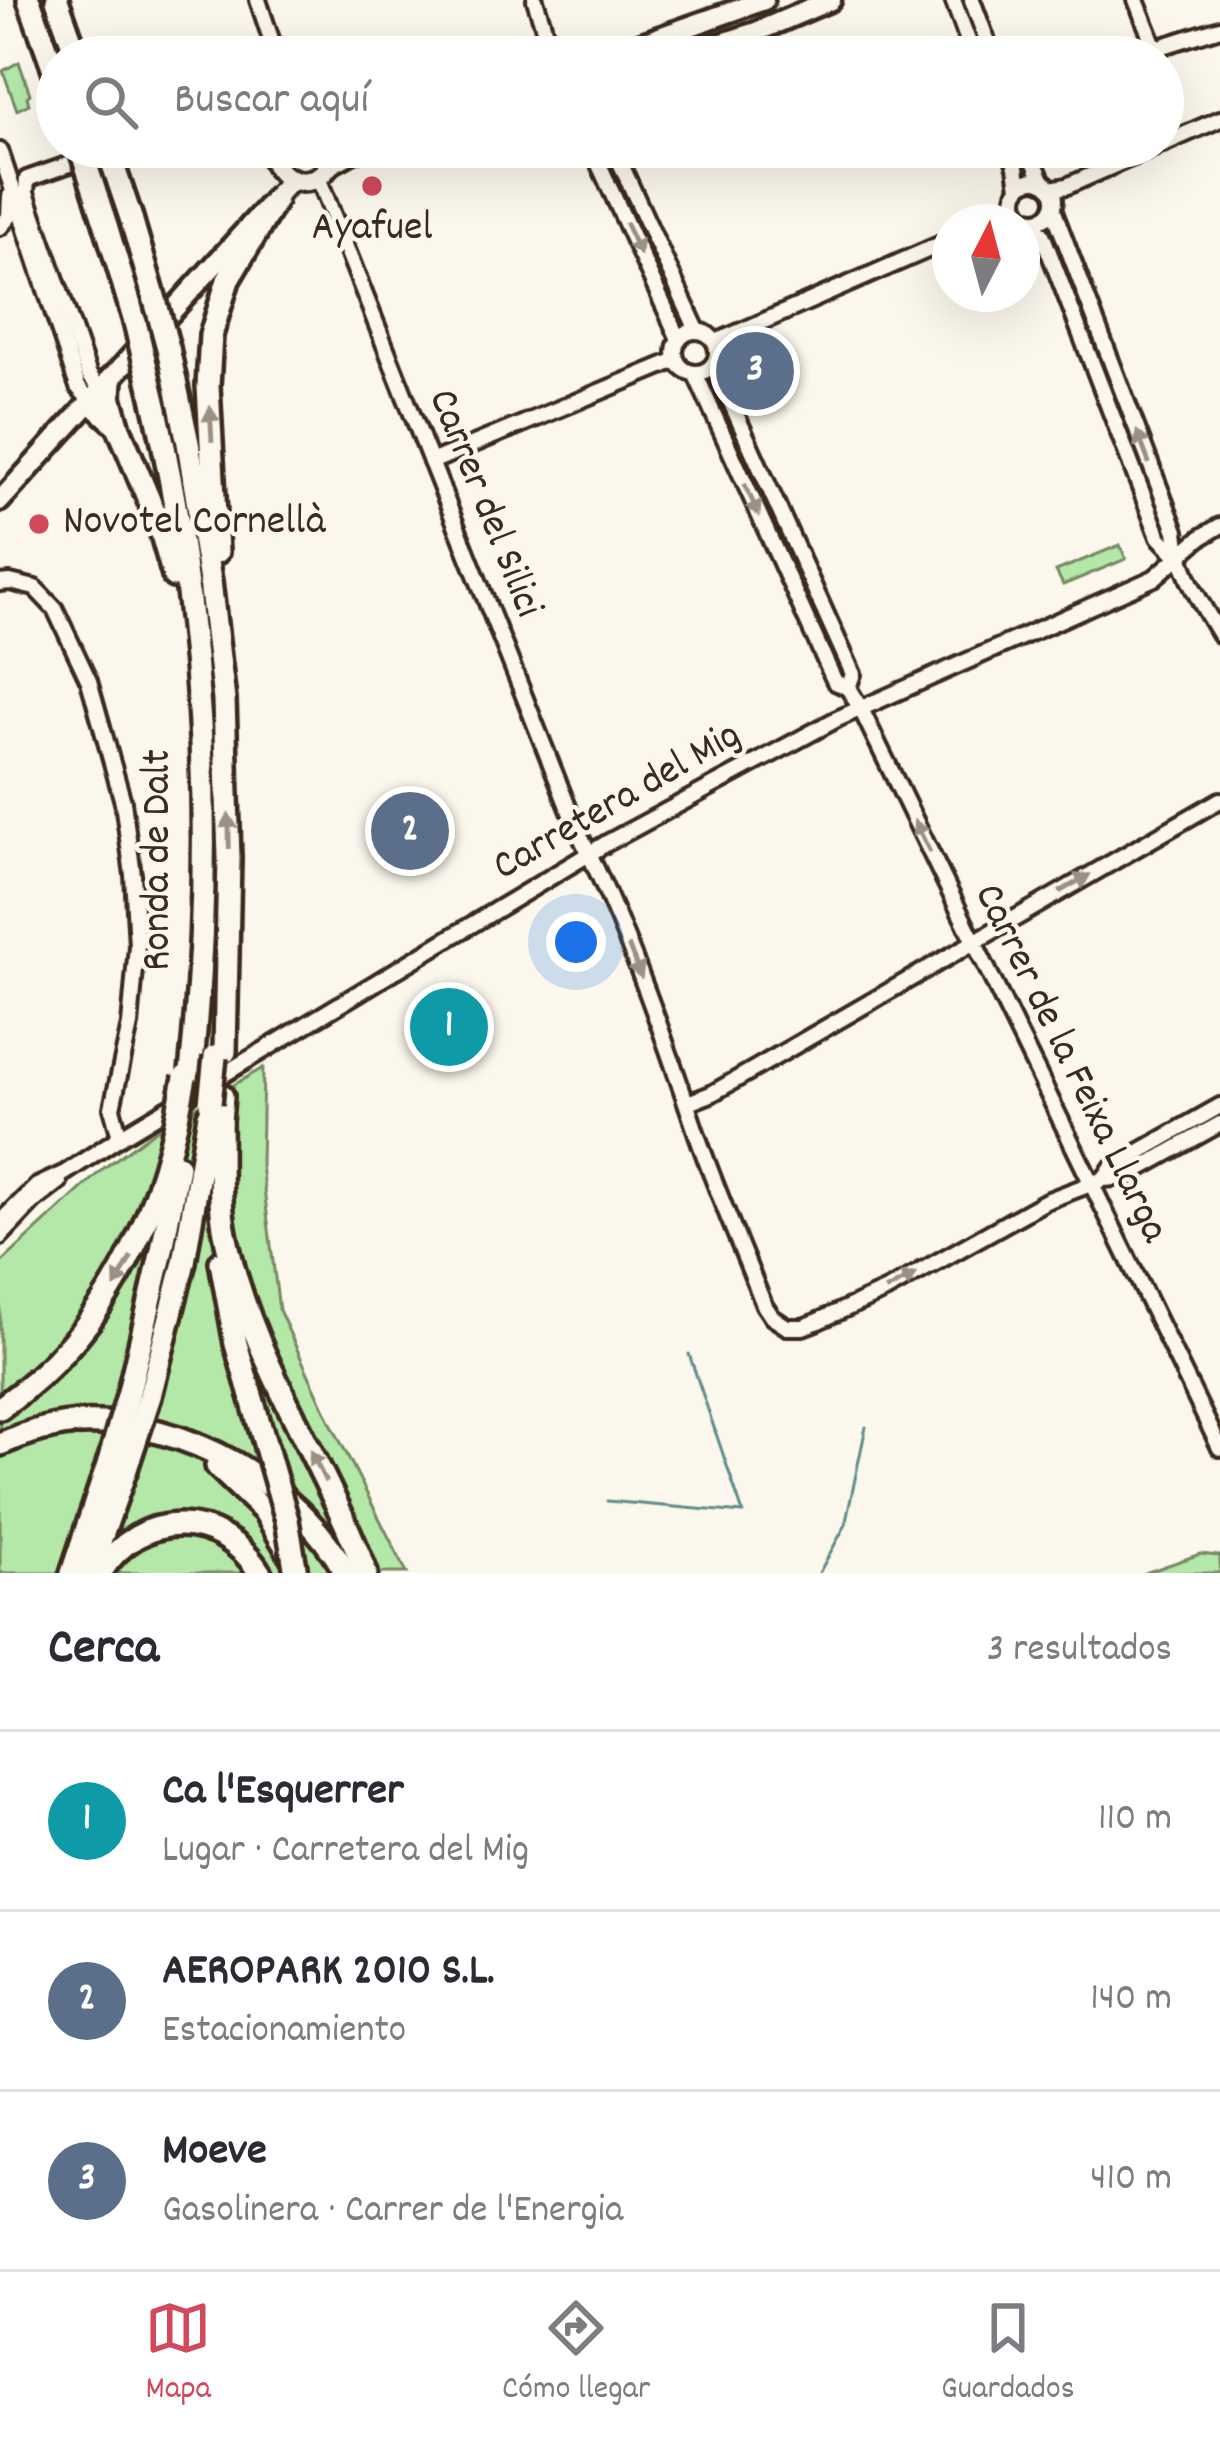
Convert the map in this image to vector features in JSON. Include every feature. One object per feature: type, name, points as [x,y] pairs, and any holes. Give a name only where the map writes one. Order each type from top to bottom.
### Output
[{"type":"highway","points":[[29,0],[42,36]]},
{"type":"highway","points":[[57,0],[70,36]]},
{"type":"highway","name":"Ronda de Dalt","points":[[87,168],[135,322],[166,458],[195,657],[203,777],[198,1000],[139,1394]]},
{"type":"highway","name":"Ronda de Dalt","points":[[114,168],[168,348],[188,443],[221,667],[229,820],[217,1107]]},
{"type":"highway","points":[[221,667],[209,345],[228,280],[274,201]]},
{"type":"highway","points":[[101,390],[159,524],[173,571],[203,777]]},
{"type":"highway","points":[[89,1573],[190,1230],[217,1107]]},
{"type":"highway","points":[[217,1107],[216,1208],[225,1292],[298,1573]]},
{"type":"highway","points":[[217,1107],[224,1228],[242,1294],[366,1573]]},
{"type":"highway","points":[[0,1408],[49,1368],[107,1298],[148,1219],[181,1120]]},
{"type":"highway","points":[[0,1444],[26,1433],[77,1423],[132,1426],[166,1434],[261,1480],[319,1533],[346,1573]]},
{"type":"highway","points":[[166,1434],[226,1473],[265,1512],[298,1573]]},
{"type":"highway","points":[[71,1573],[118,1466]]},
{"type":"highway","points":[[100,1573],[133,1538],[180,1525],[214,1531],[231,1540],[260,1573]]},
{"type":"main road","points":[[662,36],[764,0]]},
{"type":"main road","points":[[744,36],[831,0]]},
{"type":"main road","points":[[277,168],[292,179],[308,181],[322,168]]},
{"type":"main road","points":[[0,501],[292,179]]},
{"type":"street","points":[[258,0],[270,36]]},
{"type":"street","points":[[535,0],[553,36]]},
{"type":"street","points":[[952,0],[966,36]]},
{"type":"street","points":[[972,0],[986,36]]},
{"type":"street","points":[[1136,0],[1150,36]]},
{"type":"street","points":[[544,25],[553,36]]},
{"type":"street","points":[[542,36],[544,25]]},
{"type":"street","points":[[1184,39],[1220,28]]},
{"type":"street","points":[[1184,135],[1220,119]]},
{"type":"street","points":[[2,157],[16,178],[58,168]]},
{"type":"street","points":[[2,157],[30,222]]},
{"type":"street","name":"Carrer del Silici","points":[[330,168],[430,462],[576,827],[624,934],[693,1124],[772,1317],[787,1328],[803,1328],[887,1290],[1046,1201],[1097,1182]]},
{"type":"street","points":[[601,168],[679,339]]},
{"type":"street","points":[[623,168],[697,330]]},
{"type":"street","points":[[1016,168],[1018,204]]},
{"type":"street","points":[[1038,168],[1054,199],[1053,209],[1176,531],[1178,557]]},
{"type":"street","points":[[1010,204],[1028,182],[1067,186],[1109,168]]},
{"type":"street","points":[[0,230],[10,214],[9,178]]},
{"type":"street","points":[[27,179],[30,222],[78,387],[101,390]]},
{"type":"street","points":[[1040,218],[1053,209]]},
{"type":"street","points":[[0,230],[30,222]]},
{"type":"street","points":[[1040,232],[1160,538],[1178,557],[1220,635]]},
{"type":"street","points":[[716,342],[932,248]]},
{"type":"street","points":[[697,330],[716,342],[717,356],[714,365],[695,373],[676,360],[675,347],[687,332],[697,330]]},
{"type":"street","points":[[430,462],[676,360]]},
{"type":"street","points":[[714,365],[854,674],[848,688]]},
{"type":"street","name":"Carrer de la Feixa Llarga","points":[[695,373],[834,680],[848,688],[861,709],[1097,1182],[1102,1203],[1220,1448]]},
{"type":"street","name":"Carretera del Mig","points":[[0,1222],[8,1207],[37,1186],[590,854],[861,709],[1154,578],[1220,526]]},
{"type":"street","points":[[0,583],[35,588],[56,609],[89,681],[123,802],[134,875],[137,946],[130,1025],[112,1108],[119,1137]]},
{"type":"street","points":[[688,1103],[1220,800]]},
{"type":"street","points":[[1097,1182],[1116,1165],[1220,1106]]},
{"type":"street","points":[[1097,1182],[1125,1177],[1220,1124]]},
{"type":"street","name":"Carretera del Mig","points":[[0,1237],[65,1173]]},
{"type":"street","points":[[8,1207],[34,1202]]},
{"type":"green space","points":[[19,62],[30,94],[29,104],[17,110],[3,71]]},
{"type":"green space","points":[[1120,545],[1126,559],[1063,585],[1056,571]]},
{"type":"green space","points":[[263,1068],[261,1165],[279,1310],[407,1573],[0,1573],[0,1264],[104,1168],[154,1131]]},
{"type":"green space","points":[[1200,1554],[1220,1556],[1220,1573],[1145,1573]]},
{"type":"waterway","points":[[607,1501],[743,1513],[689,1354]]},
{"type":"waterway","points":[[819,1573],[845,1526],[866,1427]]},
{"type":"place","name":"Ayafuel","points":[[372,186]]},
{"type":"place","name":"Moeve","points":[[755,371]]},
{"type":"place","name":"Novotel Cornellà","points":[[39,524]]},
{"type":"place","name":"AEROPARK 2010 S.L.","points":[[410,831]]},
{"type":"place","name":"Ca l'Esquerrer","points":[[449,1027]]}]
